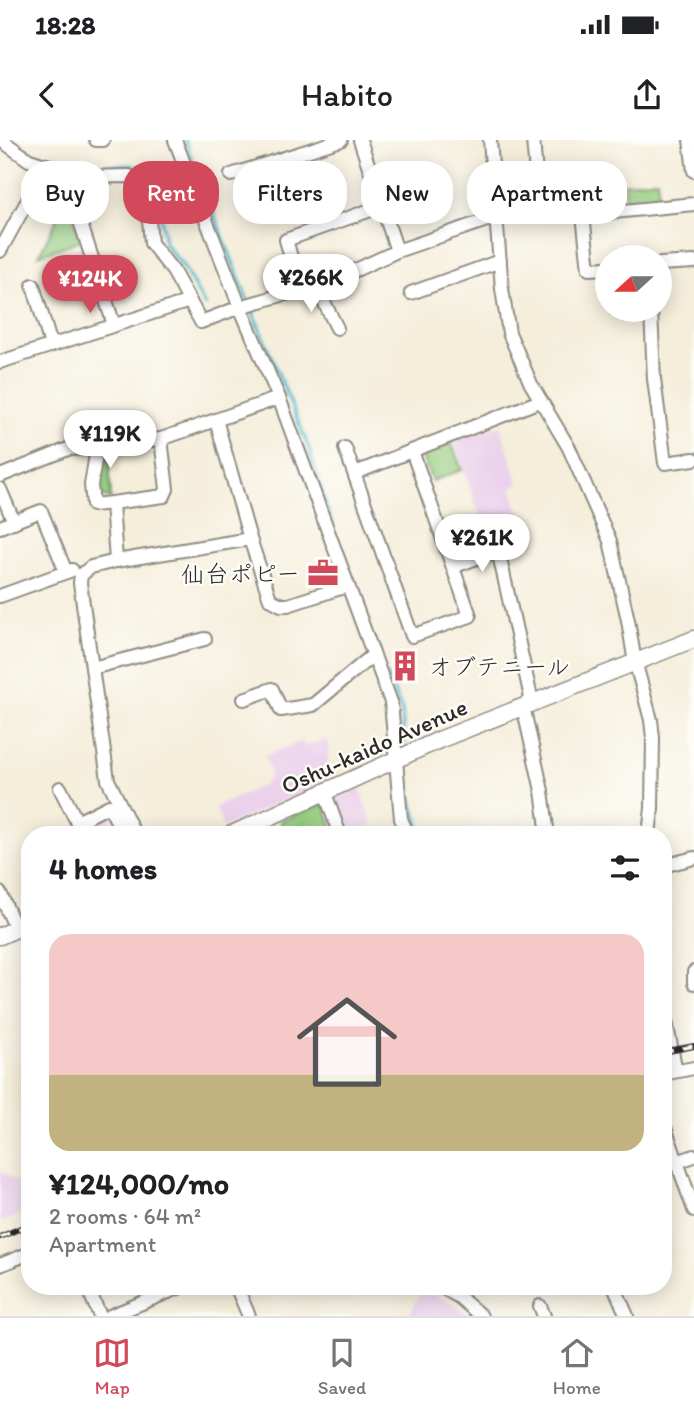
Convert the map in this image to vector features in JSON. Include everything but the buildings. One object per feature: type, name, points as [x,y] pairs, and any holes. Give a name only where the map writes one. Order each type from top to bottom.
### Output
[{"type":"main road","name":"Oshu-kaido Avenue","points":[[250,826],[394,760],[694,639]]},
{"type":"main road","points":[[0,936],[21,927]]},
{"type":"street","points":[[2,140],[33,161]]},
{"type":"street","points":[[96,140],[103,140]]},
{"type":"street","points":[[175,140],[248,306],[391,702],[394,718],[394,760],[404,826]]},
{"type":"street","points":[[231,175],[341,140]]},
{"type":"street","points":[[360,140],[367,161]]},
{"type":"street","points":[[491,140],[492,161]]},
{"type":"street","points":[[533,140],[535,161]]},
{"type":"street","points":[[690,140],[694,171]]},
{"type":"street","points":[[109,176],[129,176],[141,186],[147,197],[151,243],[173,271],[201,322],[316,286],[397,251],[481,224]]},
{"type":"street","points":[[627,210],[694,204]]},
{"type":"street","points":[[0,251],[21,213]]},
{"type":"street","points":[[301,291],[286,240],[361,213]]},
{"type":"street","points":[[81,224],[114,325]]},
{"type":"street","points":[[388,224],[397,251]]},
{"type":"street","points":[[496,224],[504,310],[509,332],[540,401],[569,449],[610,541],[635,662],[651,720],[653,738],[650,826]]},
{"type":"street","points":[[584,224],[589,269],[595,269]]},
{"type":"street","points":[[411,293],[500,261]]},
{"type":"street","points":[[672,263],[694,262]]},
{"type":"street","points":[[33,285],[51,345]]},
{"type":"street","points":[[316,286],[337,328]]},
{"type":"street","points":[[0,362],[190,301]]},
{"type":"street","points":[[652,322],[654,379],[664,463],[694,459]]},
{"type":"street","points":[[0,476],[68,449],[97,448],[161,439],[279,398]]},
{"type":"street","points":[[355,473],[540,401]]},
{"type":"street","points":[[216,420],[266,592],[275,603],[288,605],[347,586]]},
{"type":"street","points":[[97,448],[91,485],[93,505],[164,496],[167,489],[161,439]]},
{"type":"street","points":[[345,448],[412,636],[470,617],[412,451]]},
{"type":"street","points":[[0,489],[13,522]]},
{"type":"street","points":[[111,503],[116,561]]},
{"type":"street","points":[[0,527],[41,511],[66,572]]},
{"type":"street","points":[[0,596],[66,572],[116,561],[250,540]]},
{"type":"street","points":[[453,567],[498,550],[528,704],[547,826]]},
{"type":"street","points":[[91,567],[81,575],[80,583],[108,780],[131,826]]},
{"type":"street","points":[[92,668],[205,639]]},
{"type":"street","points":[[244,699],[272,689],[281,710],[313,705],[373,655]]},
{"type":"street","points":[[60,788],[77,822],[109,806],[119,826]]},
{"type":"street","points":[[325,793],[337,826]]},
{"type":"street","points":[[672,864],[694,858]]},
{"type":"street","points":[[0,893],[21,923]]},
{"type":"street","points":[[694,972],[694,983]]},
{"type":"street","points":[[672,1073],[694,1068]]},
{"type":"street","points":[[672,1148],[694,1209]]},
{"type":"street","points":[[677,1162],[694,1156]]},
{"type":"street","points":[[0,1265],[21,1257]]},
{"type":"street","points":[[92,1295],[100,1316]]},
{"type":"street","points":[[110,1316],[161,1295]]},
{"type":"street","points":[[240,1295],[249,1316]]},
{"type":"street","points":[[456,1295],[481,1316]]},
{"type":"street","points":[[618,1295],[627,1316]]},
{"type":"shaded area","points":[[500,425],[519,484],[511,488],[524,524],[507,531],[500,545],[491,548],[454,441]]},
{"type":"shaded area","points":[[325,739],[329,744],[328,763],[323,768],[328,781],[223,826],[215,807],[264,785],[271,775],[265,756],[302,741],[305,746]]},
{"type":"shaded area","points":[[359,786],[373,825],[343,826],[333,798]]},
{"type":"shaded area","points":[[106,810],[114,826],[77,826]]},
{"type":"shaded area","points":[[0,1170],[21,1185],[21,1215],[0,1223]]},
{"type":"shaded area","points":[[419,1295],[434,1295],[469,1316],[409,1316]]},
{"type":"green space","points":[[657,179],[660,203],[627,207],[627,183]]},
{"type":"green space","points":[[54,224],[76,224],[81,240],[39,255]]},
{"type":"green space","points":[[451,442],[462,470],[432,481],[423,460],[426,451]]},
{"type":"green space","points":[[109,452],[111,499],[94,491],[100,458]]},
{"type":"green space","points":[[324,803],[332,826],[282,826],[280,821]]},
{"type":"waterway","points":[[185,140],[248,301]]},
{"type":"waterway","points":[[30,153],[87,166],[132,165],[148,176],[159,200],[165,244],[183,266],[205,306]]},
{"type":"waterway","points":[[251,308],[307,443],[333,527]]},
{"type":"waterway","points":[[387,675],[402,711],[404,744]]},
{"type":"waterway","points":[[405,778],[419,826]]},
{"type":"railway","points":[[672,1050],[694,1046]]},
{"type":"railway","points":[[0,1237],[21,1228]]},
{"type":"place","name":"仙台ポピー","points":[[323,573]]},
{"type":"place","name":"オブテニール","points":[[405,666]]}]
